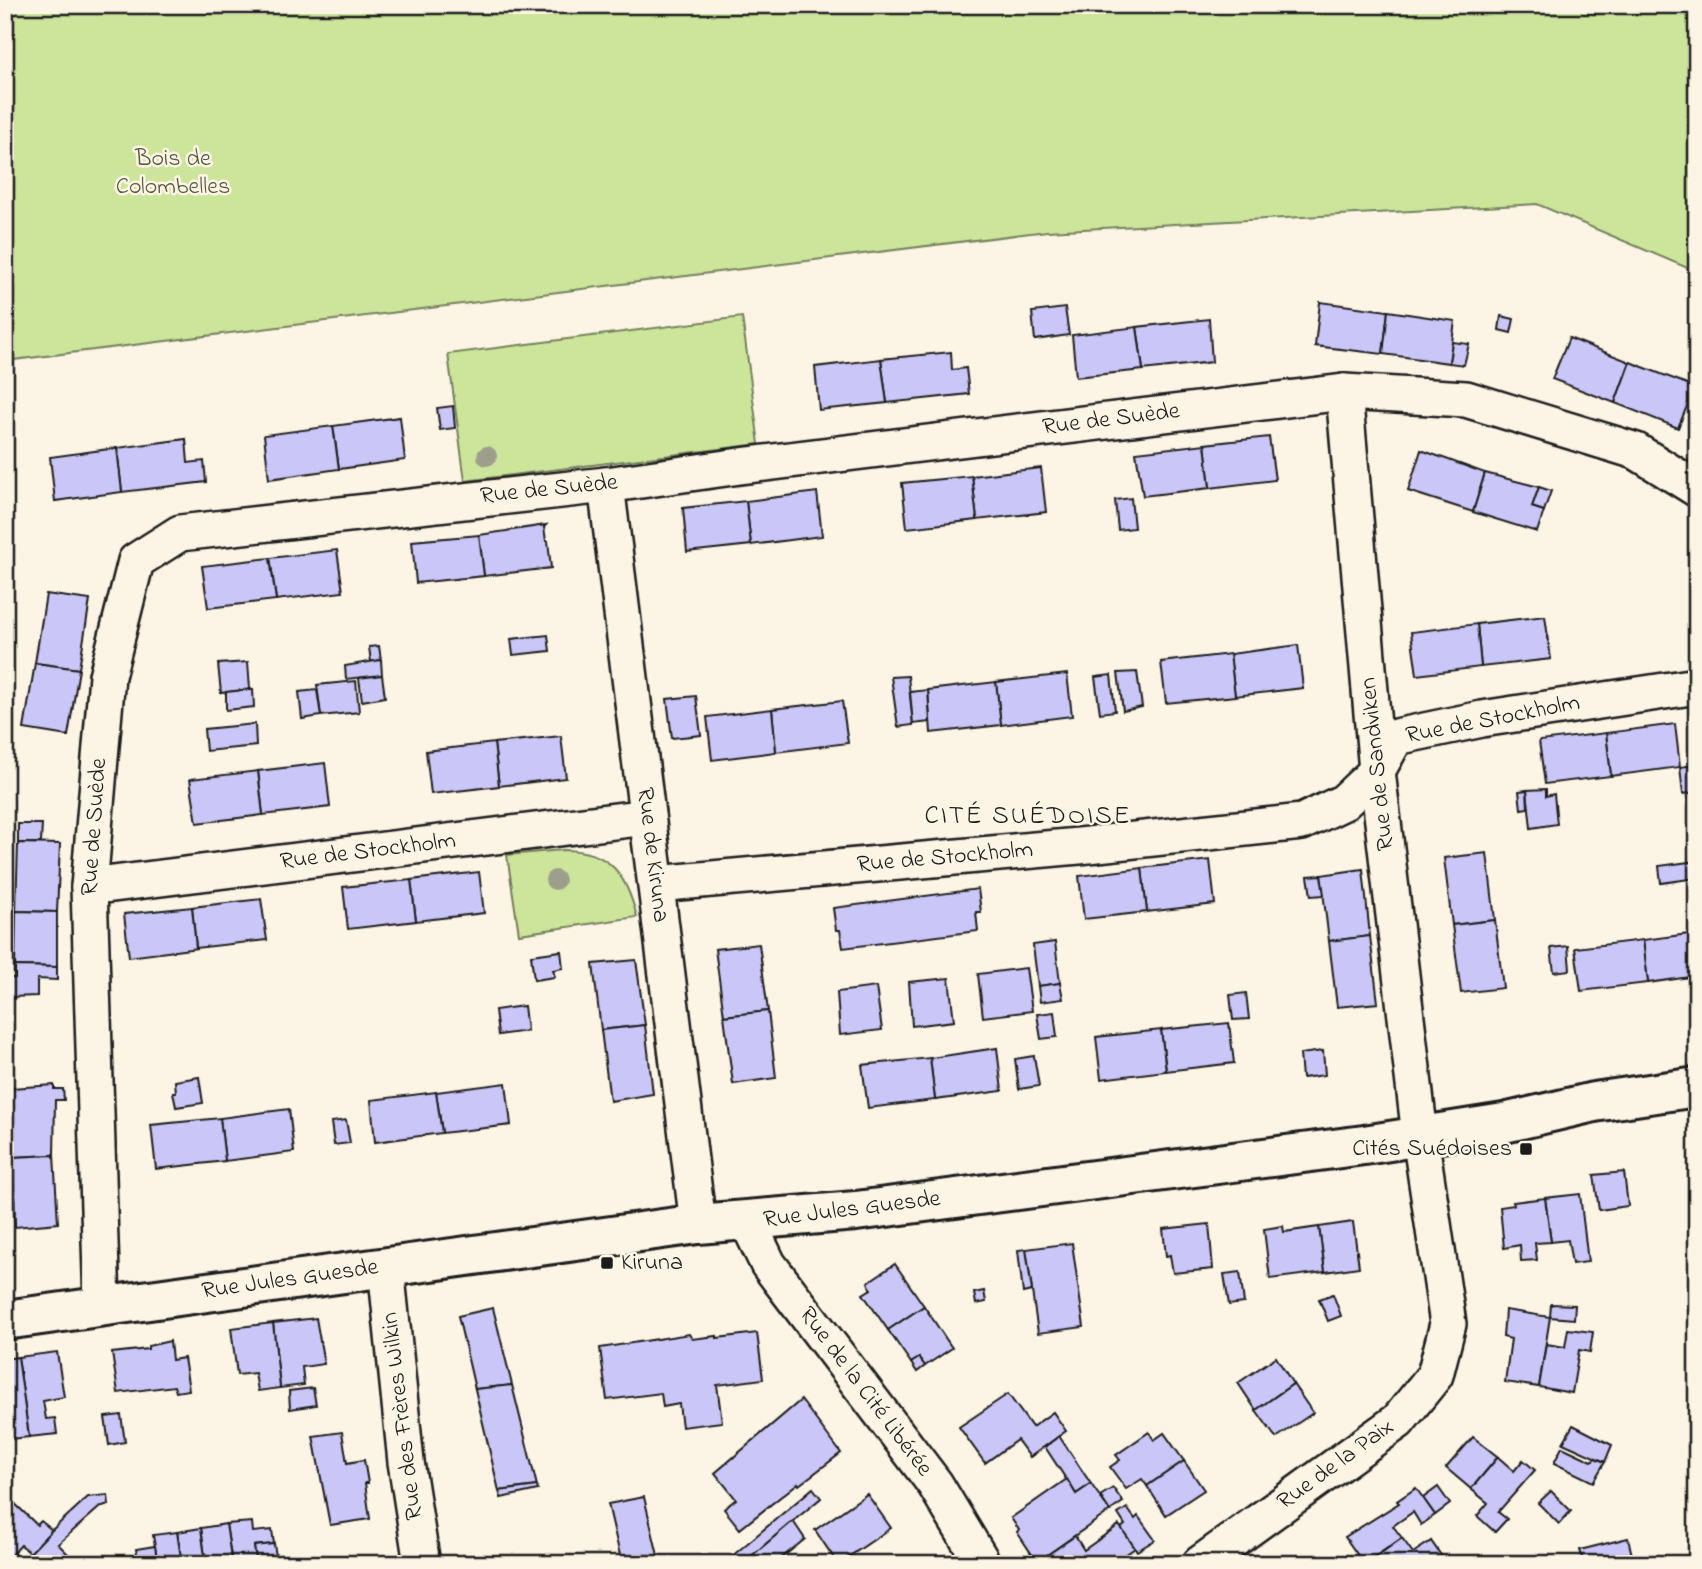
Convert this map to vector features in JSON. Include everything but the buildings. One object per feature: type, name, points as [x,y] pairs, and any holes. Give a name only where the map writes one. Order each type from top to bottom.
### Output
[{"type":"street","name":"Rue de Suède","points":[[102,1306],[89,887],[107,676],[136,561],[180,533],[606,485],[753,464],[1344,391],[1466,399],[1636,451],[1697,489]]},
{"type":"street","name":"Rue de Sandviken","points":[[1344,391],[1377,771],[1420,1136]]},
{"type":"street","name":"Rue de Kiruna","points":[[606,485],[698,1224]]},
{"type":"street","name":"Rue de Stockholm","points":[[656,884],[1079,846],[1303,822],[1343,802],[1377,771],[1396,737],[1482,719],[1697,686]]},
{"type":"street","name":"Rue de Stockholm","points":[[89,887],[647,817]]},
{"type":"street","name":"Rue Jules Guesde","points":[[5,1320],[698,1224],[748,1222],[856,1211],[1420,1136],[1504,1123],[1594,1102],[1697,1087]]},
{"type":"street","name":"Rue de la Paix","points":[[1200,1564],[1398,1421],[1435,1375],[1448,1325],[1420,1136]]},
{"type":"street","name":"Rue de la Cité Libérée","points":[[748,1222],[768,1264],[935,1484],[983,1564]]},
{"type":"street","name":"Rue des Frères Wilkin","points":[[386,1267],[406,1462],[422,1564]]},
{"type":"green space","name":"Bois de Colombelles","points":[[5,5],[1636,5],[1697,17],[1697,272],[1537,204],[1047,231],[5,361]]},
{"type":"green space","points":[[742,317],[759,444],[465,481],[448,354]]},
{"type":"green space","points":[[563,850],[593,855],[614,868],[628,889],[637,917],[519,934],[507,855]]},
{"type":"place","name":"Cités Suédoises","points":[[1526,1149]]},
{"type":"place","name":"Kiruna","points":[[607,1263]]},
{"type":"district","name":"CITÉ SUÉDOISE","points":[[1028,817]]}]
